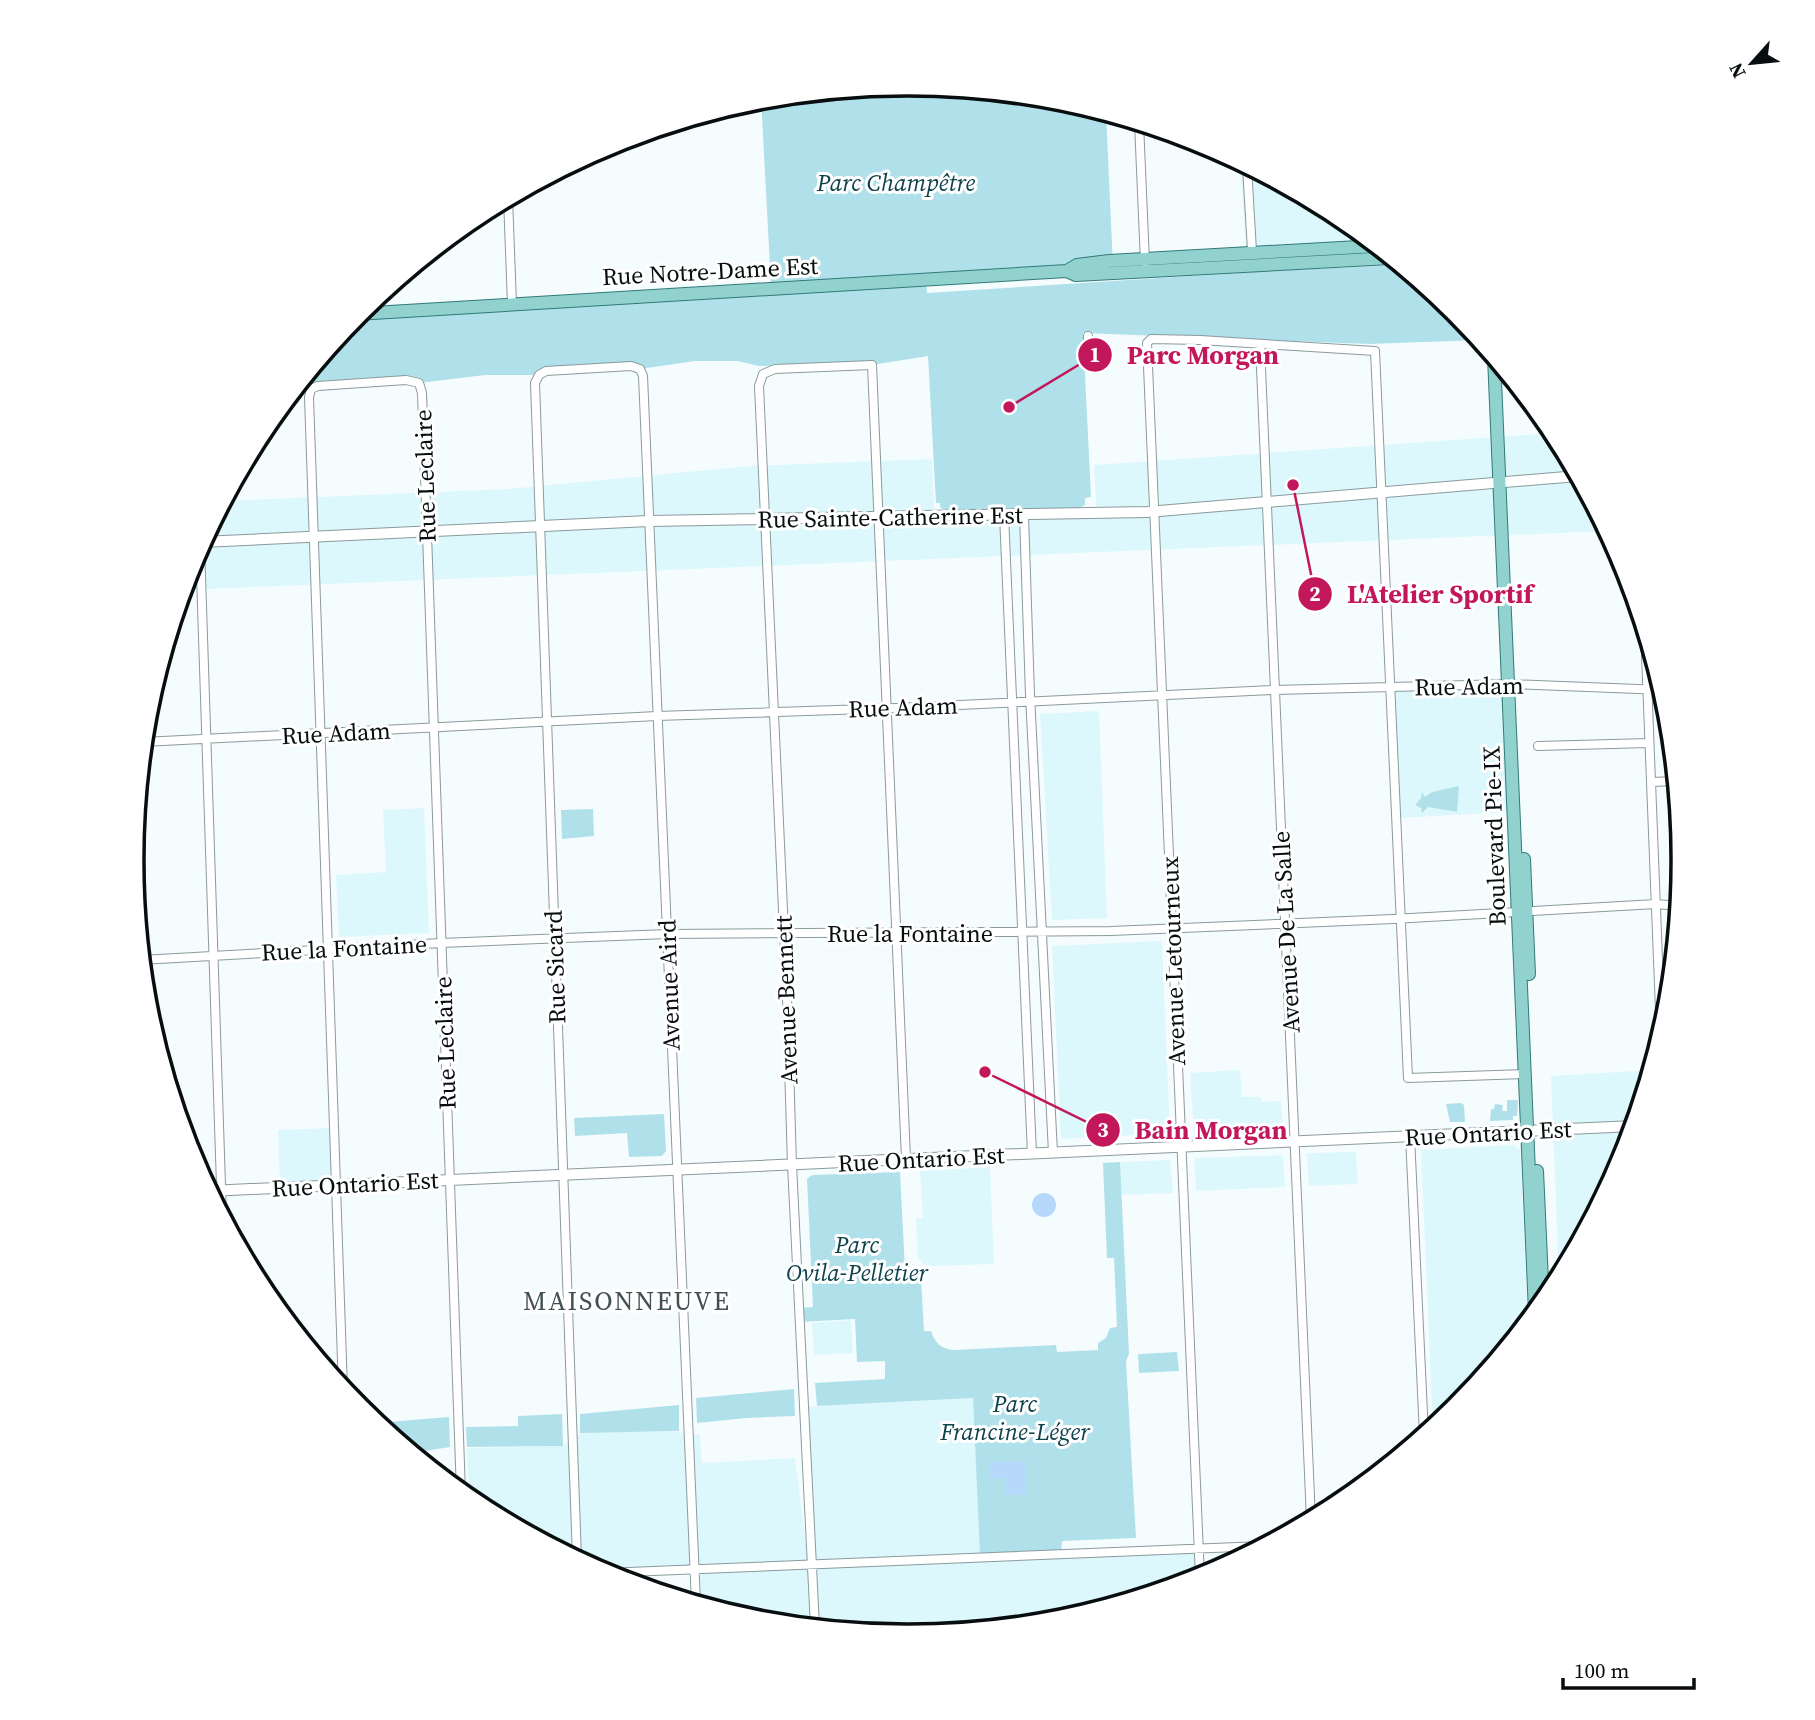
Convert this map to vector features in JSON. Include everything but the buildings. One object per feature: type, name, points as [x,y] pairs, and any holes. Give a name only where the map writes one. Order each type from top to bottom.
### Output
[{"type":"main road","name":"Rue Notre-Dame Est","points":[[375,313],[1067,271],[1076,275],[1252,251],[1362,247]]},
{"type":"main road","name":"Rue Notre-Dame Est","points":[[1145,265],[1377,258]]},
{"type":"main road","name":"Boulevard Pie-IX","points":[[1495,372],[1513,628],[1511,684],[1517,747],[1525,1074],[1542,1286]]},
{"type":"main road","name":"Boulevard Pie-IX","points":[[1502,381],[1503,483],[1531,1130],[1535,1295]]},
{"type":"main road","name":"Rue Sainte-Catherine Est","points":[[214,542],[649,521],[1155,511],[1568,477]]},
{"type":"main road","name":"Rue Ontario Est","points":[[221,1191],[1623,1126]]},
{"type":"street","points":[[1139,133],[1145,265]]},
{"type":"street","points":[[1248,176],[1252,251]]},
{"type":"street","points":[[508,210],[512,304]]},
{"type":"street","points":[[1088,337],[1088,361]]},
{"type":"street","name":"Avenue Letourneux","points":[[1200,1566],[1147,343],[1151,339],[1260,345]]},
{"type":"street","points":[[1260,345],[1375,351],[1408,1078],[1525,1074]]},
{"type":"street","name":"Avenue De La Salle","points":[[1260,345],[1310,1508]]},
{"type":"street","name":"Avenue Bennett","points":[[814,1618],[759,386],[763,374],[775,369],[873,365],[878,518]]},
{"type":"street","name":"Rue Sicard","points":[[577,1548],[535,383],[545,371],[631,366],[639,369]]},
{"type":"street","name":"Avenue Aird","points":[[639,369],[643,376],[695,1593]]},
{"type":"street","name":"Rue Leclaire","points":[[314,536],[309,397],[311,389],[318,386],[406,380],[419,383],[422,393],[460,1479]]},
{"type":"street","points":[[1004,515],[1032,1153]]},
{"type":"street","points":[[1024,515],[1053,1153]]},
{"type":"street","points":[[878,518],[906,1159]]},
{"type":"street","points":[[314,536],[343,1374]]},
{"type":"street","points":[[202,569],[221,1191]]},
{"type":"street","points":[[1646,667],[1659,994]]},
{"type":"street","name":"Rue Adam","points":[[153,743],[547,721],[1274,690],[1511,684],[1652,689]]},
{"type":"street","points":[[1538,746],[1649,743]]},
{"type":"street","points":[[1651,782],[1667,781]]},
{"type":"street","name":"Rue la Fontaine","points":[[150,959],[667,934],[1041,933],[1670,905]]},
{"type":"street","points":[[1410,1136],[1423,1423]]},
{"type":"street","points":[[631,1572],[1240,1547]]},
{"type":"shaded area","points":[[1241,173],[1289,199],[1355,242],[1246,248]]},
{"type":"shaded area","points":[[1541,434],[1569,478],[1596,531],[194,590],[234,501],[508,489],[750,466],[932,459],[935,521],[1097,516],[1094,465]]},
{"type":"shaded area","points":[[1508,684],[1514,812],[1396,818],[1392,687]]},
{"type":"shaded area","points":[[1099,711],[1107,918],[1052,920],[1040,714]]},
{"type":"shaded area","points":[[424,808],[429,933],[339,937],[336,875],[386,872],[383,810]]},
{"type":"shaded area","points":[[1160,941],[1170,1133],[1061,1139],[1052,946]]},
{"type":"shaded area","points":[[1240,1070],[1242,1097],[1261,1097],[1262,1102],[1281,1101],[1283,1129],[1194,1133],[1190,1073]]},
{"type":"shaded area","points":[[1641,1071],[1613,1152],[1592,1198],[1558,1259],[1551,1076]]},
{"type":"shaded area","points":[[331,1128],[334,1183],[280,1185],[278,1130]]},
{"type":"shaded area","points":[[1514,1145],[1520,1150],[1527,1305],[1482,1364],[1432,1414],[1421,1150]]},
{"type":"shaded area","points":[[1356,1152],[1358,1184],[1309,1186],[1307,1154]]},
{"type":"shaded area","points":[[1283,1155],[1285,1187],[1196,1191],[1196,1158]]},
{"type":"shaded area","points":[[1170,1160],[1173,1193],[1121,1195],[1120,1162]]},
{"type":"shaded area","points":[[990,1167],[994,1264],[923,1264],[918,1257],[916,1219],[923,1218],[920,1171]]},
{"type":"shaded area","points":[[1044,1193],[1053,1196],[1056,1205],[1053,1214],[1044,1217],[1035,1214],[1032,1205],[1035,1196]]},
{"type":"shaded area","points":[[851,1320],[853,1353],[814,1355],[812,1323]]},
{"type":"shaded area","points":[[973,1398],[980,1557],[1199,1550],[1200,1566],[1105,1598],[1007,1617],[908,1624],[808,1617],[758,1609],[695,1593],[694,1569],[623,1569],[615,1566],[526,1521],[468,1484],[467,1448],[563,1446],[583,1432],[675,1432],[700,1435],[702,1463],[795,1458],[814,1607],[806,1407]]},
{"type":"shaded area","points":[[1025,1461],[1026,1495],[1006,1495],[1005,1478],[990,1478],[989,1462]]},
{"type":"green space","name":"Parc Champêtre","points":[[908,96],[1007,103],[1106,122],[1113,266],[771,285],[762,110],[858,98]]},
{"type":"green space","points":[[1386,266],[1467,340],[1369,344],[1083,333],[1091,497],[1085,498],[1085,505],[1079,508],[944,510],[940,503],[936,503],[928,356],[872,365],[759,366],[738,361],[695,361],[640,369],[485,375],[419,383],[307,388],[333,356],[375,313],[926,279],[927,293]]},
{"type":"green space","points":[[1459,786],[1457,812],[1428,807],[1422,813],[1421,808],[1415,805],[1422,792],[1425,797],[1432,792]]},
{"type":"green space","points":[[593,809],[594,836],[562,839],[561,810]]},
{"type":"green space","points":[[1507,1100],[1518,1100],[1517,1116],[1513,1116],[1513,1120],[1490,1121],[1491,1109],[1494,1109],[1495,1104],[1503,1105],[1502,1111],[1507,1111]]},
{"type":"green space","points":[[1446,1104],[1464,1105],[1465,1122],[1450,1122]]},
{"type":"green space","points":[[664,1114],[666,1151],[662,1156],[629,1157],[627,1133],[575,1136],[574,1118]]},
{"type":"green space","points":[[1120,1162],[1129,1354],[1126,1361],[1136,1538],[1062,1541],[1061,1554],[980,1557],[973,1398],[817,1406],[815,1383],[885,1379],[885,1361],[857,1362],[855,1319],[800,1322],[799,1308],[813,1307],[807,1179],[812,1175],[900,1172],[905,1269],[911,1277],[921,1278],[924,1331],[931,1331],[942,1347],[954,1350],[1056,1345],[1057,1352],[1098,1350],[1098,1343],[1106,1338],[1110,1328],[1117,1327],[1114,1258],[1107,1258],[1103,1163]]},
{"type":"green space","points":[[1177,1352],[1179,1371],[1139,1373],[1138,1354]]},
{"type":"green space","points":[[794,1389],[795,1416],[697,1423],[696,1398]]},
{"type":"green space","points":[[679,1405],[679,1431],[580,1433],[580,1414]]},
{"type":"green space","points":[[562,1414],[563,1446],[467,1447],[466,1427],[518,1426],[518,1416]]},
{"type":"green space","points":[[449,1417],[450,1447],[425,1451],[391,1422]]},
{"type":"place","name":"Parc Morgan","points":[[1009,407]]},
{"type":"place","name":"L'Atelier Sportif","points":[[1293,485]]},
{"type":"place","name":"Bain Morgan","points":[[985,1072]]},
{"type":"district","name":"MAISONNEUVE","points":[[627,1301]]},
{"type":"park label","name":"Parc Ovila-Pelletier","points":[[857,1258]]},
{"type":"park label","name":"Parc Francine-Léger","points":[[1015,1417]]}]
